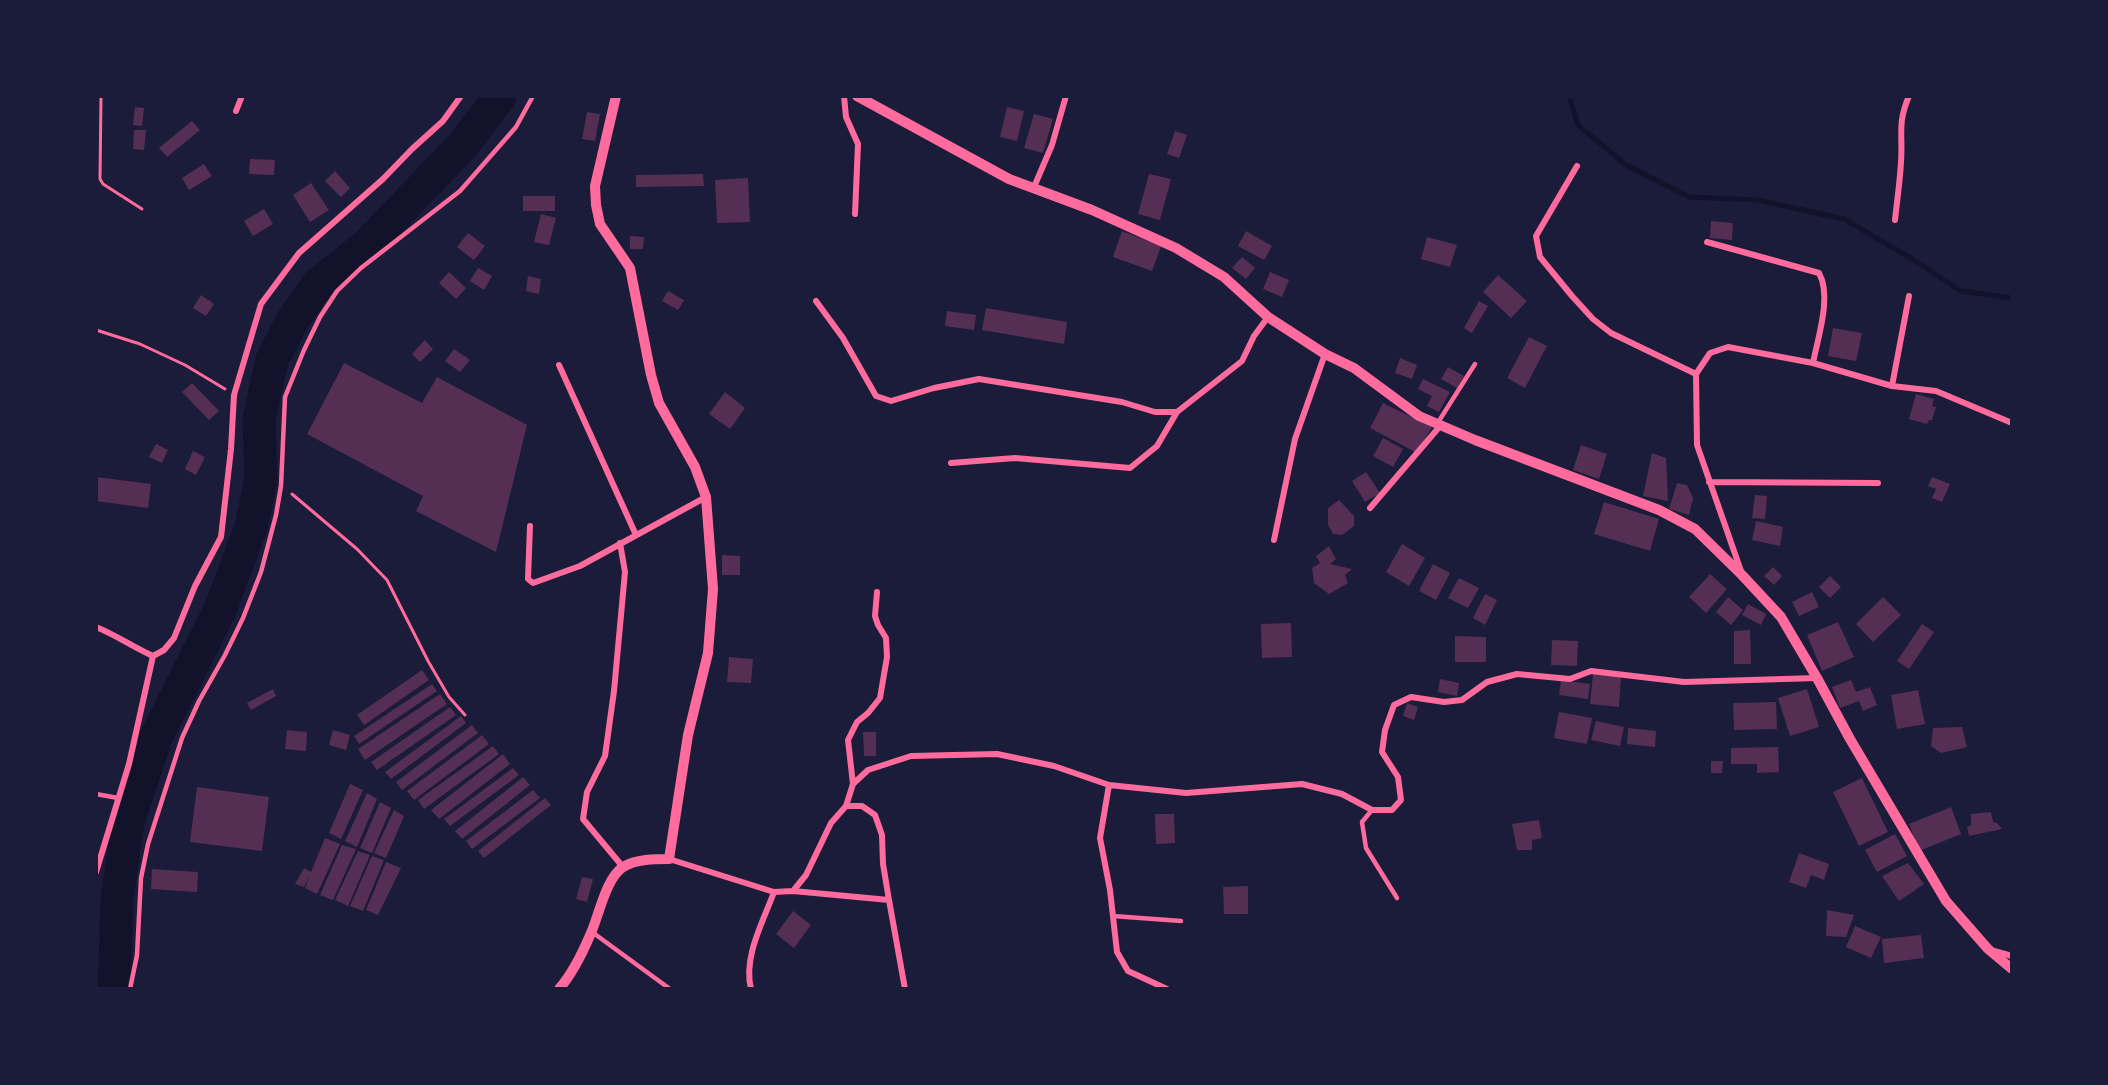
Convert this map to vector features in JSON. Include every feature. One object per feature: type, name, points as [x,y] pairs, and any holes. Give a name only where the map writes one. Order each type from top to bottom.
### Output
[{"type":"street","points":[[236,111],[242,96]]},
{"type":"street","points":[[96,872],[129,764],[153,656],[164,650],[174,638],[195,586],[221,537],[231,449],[234,394],[261,304],[299,253],[383,179],[443,121],[461,96]]},
{"type":"street","points":[[616,96],[595,186],[596,205],[600,224],[630,268],[651,375],[659,403],[695,467],[706,497],[713,589],[708,653],[688,735],[669,859]]},
{"type":"street","points":[[844,96],[846,117],[858,144],[855,214]]},
{"type":"street","points":[[856,96],[1009,179],[1092,210],[1176,248],[1224,277],[1268,318],[1325,354],[1354,368],[1419,416],[1475,440],[1659,510],[1695,529],[1781,616],[1850,739],[1946,901],[1988,949],[2012,969]]},
{"type":"street","points":[[1034,187],[1052,145],[1066,96]]},
{"type":"street","points":[[1895,220],[1902,160],[1900,139],[1902,113],[1909,96]]},
{"type":"street","points":[[1577,166],[1536,236],[1540,257],[1593,319],[1611,333],[1696,374]]},
{"type":"street","points":[[1707,242],[1819,273],[1825,282],[1825,303],[1813,363]]},
{"type":"street","points":[[1892,386],[1909,296]]},
{"type":"street","points":[[816,301],[843,338],[876,396],[891,401],[934,388],[978,380],[1122,402],[1155,412],[1177,412]]},
{"type":"street","points":[[951,463],[1015,458],[1130,468],[1157,446],[1177,412],[1242,361],[1254,336],[1268,318]]},
{"type":"street","points":[[1742,575],[1697,445],[1696,374],[1710,353],[1728,347],[1813,363],[1892,386],[1936,392],[2012,423]]},
{"type":"street","points":[[1274,540],[1295,439],[1325,354]]},
{"type":"street","points":[[559,365],[636,535]]},
{"type":"street","points":[[1370,508],[1439,425]]},
{"type":"street","points":[[1709,482],[1878,483]]},
{"type":"street","points":[[530,526],[528,579],[533,583],[580,566],[706,497]]},
{"type":"street","points":[[620,543],[625,572],[614,691],[605,756],[587,792],[583,819],[623,867]]},
{"type":"street","points":[[793,891],[806,875],[831,823],[846,806],[853,784],[848,741],[857,722],[880,698],[887,657],[886,638],[875,616],[877,592]]},
{"type":"street","points":[[96,627],[117,635],[139,650],[153,656]]},
{"type":"street","points":[[853,784],[868,770],[911,756],[997,754],[1054,766],[1108,786],[1186,793],[1302,784],[1342,794],[1372,810],[1392,810],[1401,800],[1398,777],[1382,752],[1385,730],[1394,705],[1411,697],[1444,702],[1462,700],[1487,682],[1517,674],[1570,678],[1591,671],[1684,682],[1817,678]]},
{"type":"street","points":[[1108,786],[1100,838],[1117,952],[1128,971],[1167,989]]},
{"type":"street","points":[[846,806],[862,806],[875,815],[882,836],[883,864],[906,989]]},
{"type":"street","points":[[559,989],[569,977],[592,932],[616,873],[623,867],[652,859],[669,859],[774,892],[793,891],[889,900]]},
{"type":"street","points":[[751,989],[749,962],[774,892]]},
{"type":"street","points":[[1988,949],[2012,956]]},
{"type":"lane","points":[[130,989],[136,955],[141,878],[148,844],[182,738],[243,618],[261,572],[281,486],[285,397],[304,350],[337,291],[362,268],[460,191],[516,127],[533,96]]},
{"type":"lane","points":[[1439,425],[1475,364]]},
{"type":"lane","points":[[96,794],[118,798]]},
{"type":"lane","points":[[1372,810],[1362,822],[1366,848],[1397,898]]},
{"type":"lane","points":[[1113,916],[1181,921]]},
{"type":"lane","points":[[592,932],[670,989]]},
{"type":"path","points":[[101,96],[100,179],[103,184],[142,209]]},
{"type":"path","points":[[96,330],[140,344],[185,365],[234,394]]},
{"type":"path","points":[[281,486],[334,529],[387,580],[428,661],[449,697],[465,715]]},
{"type":"building","points":[[135,107],[144,108],[142,126],[133,125]]},
{"type":"building","points":[[1007,107],[1024,111],[1017,141],[1000,137]]},
{"type":"building","points":[[587,112],[600,114],[595,141],[582,139]]},
{"type":"building","points":[[1034,114],[1053,119],[1043,153],[1024,148]]},
{"type":"building","points":[[192,121],[200,130],[167,157],[159,148]]},
{"type":"building","points":[[134,130],[146,130],[144,150],[133,149]]},
{"type":"building","points":[[1175,131],[1187,135],[1179,158],[1167,154]]},
{"type":"building","points":[[250,159],[275,160],[274,175],[249,174]]},
{"type":"building","points":[[204,164],[212,176],[189,190],[182,178]]},
{"type":"building","points":[[335,171],[350,188],[341,197],[325,181]]},
{"type":"building","points":[[703,174],[704,186],[636,187],[636,175]]},
{"type":"building","points":[[1149,174],[1171,179],[1160,220],[1138,214]]},
{"type":"building","points":[[748,178],[750,222],[717,223],[715,180]]},
{"type":"building","points":[[311,183],[329,210],[310,222],[293,195]]},
{"type":"building","points":[[523,196],[555,196],[555,211],[523,211]]},
{"type":"building","points":[[264,209],[273,224],[253,236],[244,221]]},
{"type":"building","points":[[541,214],[556,218],[549,245],[534,242]]},
{"type":"building","points":[[1711,221],[1733,223],[1732,240],[1710,238]]},
{"type":"building","points":[[1122,231],[1161,246],[1152,271],[1113,257]]},
{"type":"building","points":[[1246,231],[1272,246],[1264,260],[1238,246]]},
{"type":"building","points":[[468,233],[485,246],[474,260],[457,247]]},
{"type":"building","points":[[630,236],[644,237],[643,249],[630,249]]},
{"type":"building","points":[[1427,237],[1457,245],[1450,267],[1421,259]]},
{"type":"building","points":[[1242,257],[1255,268],[1246,279],[1232,268]]},
{"type":"building","points":[[478,268],[492,276],[484,290],[470,281]]},
{"type":"building","points":[[449,272],[466,288],[456,299],[439,283]]},
{"type":"building","points":[[1270,272],[1289,280],[1282,297],[1263,289]]},
{"type":"building","points":[[1498,275],[1527,301],[1511,318],[1483,292]]},
{"type":"building","points":[[528,276],[541,279],[539,294],[526,291]]},
{"type":"building","points":[[668,291],[684,300],[678,310],[662,301]]},
{"type":"building","points":[[201,295],[214,304],[206,316],[193,308]]},
{"type":"building","points":[[1479,301],[1488,306],[1472,333],[1464,328]]},
{"type":"building","points":[[986,308],[1067,322],[1064,344],[982,330]]},
{"type":"building","points":[[947,311],[976,315],[974,330],[945,326]]},
{"type":"building","points":[[1833,328],[1862,333],[1856,361],[1828,356]]},
{"type":"building","points":[[1529,337],[1547,346],[1525,388],[1507,378]]},
{"type":"building","points":[[425,340],[433,349],[420,362],[412,354]]},
{"type":"building","points":[[454,349],[470,360],[460,372],[445,361]]},
{"type":"building","points":[[1400,358],[1417,365],[1412,379],[1395,373]]},
{"type":"building","points":[[344,363],[422,403],[437,377],[527,425],[496,552],[416,511],[423,496],[307,434]]},
{"type":"building","points":[[1448,367],[1464,376],[1457,388],[1441,379]]},
{"type":"building","points":[[1423,379],[1450,392],[1439,412],[1427,406],[1432,396],[1418,389]]},
{"type":"building","points":[[192,383],[219,411],[209,420],[182,392]]},
{"type":"building","points":[[725,392],[745,408],[730,429],[709,414]]},
{"type":"building","points":[[1916,394],[1934,399],[1932,406],[1936,407],[1932,420],[1929,420],[1927,424],[1909,419]]},
{"type":"building","points":[[1383,403],[1432,427],[1417,453],[1370,428]]},
{"type":"building","points":[[1383,438],[1403,449],[1393,467],[1373,456]]},
{"type":"building","points":[[156,444],[168,450],[162,463],[149,457]]},
{"type":"building","points":[[1581,445],[1607,454],[1599,479],[1573,470]]},
{"type":"building","points":[[193,451],[205,457],[196,475],[185,469]]},
{"type":"building","points":[[1652,453],[1666,458],[1668,501],[1643,496]]},
{"type":"building","points":[[1366,472],[1380,493],[1365,502],[1352,481]]},
{"type":"building","points":[[96,477],[151,484],[148,508],[96,501]]},
{"type":"building","points":[[1932,477],[1950,484],[1942,502],[1932,498],[1936,489],[1928,486]]},
{"type":"building","points":[[1677,483],[1687,485],[1693,498],[1689,515],[1669,509]]},
{"type":"building","points":[[1755,495],[1767,496],[1765,519],[1752,518]]},
{"type":"building","points":[[1339,500],[1354,516],[1354,526],[1342,535],[1333,534],[1328,525],[1328,508]]},
{"type":"building","points":[[1604,502],[1659,519],[1650,551],[1594,534]]},
{"type":"building","points":[[1756,521],[1783,527],[1780,546],[1752,540]]},
{"type":"building","points":[[1402,544],[1425,558],[1409,586],[1386,572]]},
{"type":"building","points":[[1329,546],[1336,559],[1330,564],[1352,569],[1345,575],[1348,583],[1329,594],[1314,583],[1312,568],[1320,563],[1316,556]]},
{"type":"building","points":[[722,555],[740,556],[740,575],[722,575]]},
{"type":"building","points":[[1433,564],[1450,573],[1436,600],[1419,591]]},
{"type":"building","points":[[1773,567],[1782,576],[1774,585],[1764,576]]},
{"type":"building","points":[[1710,574],[1727,589],[1706,613],[1689,597]]},
{"type":"building","points":[[1830,576],[1841,587],[1830,598],[1819,587]]},
{"type":"building","points":[[1459,578],[1479,588],[1468,608],[1448,598]]},
{"type":"building","points":[[1812,592],[1819,607],[1799,616],[1792,602]]},
{"type":"building","points":[[1485,594],[1497,600],[1485,625],[1473,618]]},
{"type":"building","points":[[1728,597],[1743,610],[1731,625],[1716,612]]},
{"type":"building","points":[[1883,597],[1901,615],[1873,642],[1856,624]]},
{"type":"building","points":[[1748,604],[1766,614],[1761,625],[1742,615]]},
{"type":"building","points":[[1838,622],[1854,657],[1822,671],[1807,635]]},
{"type":"building","points":[[1291,623],[1292,657],[1262,658],[1261,624]]},
{"type":"building","points":[[1922,624],[1934,632],[1909,669],[1897,661]]},
{"type":"building","points":[[1750,630],[1751,664],[1734,664],[1734,631]]},
{"type":"building","points":[[1455,636],[1486,637],[1486,662],[1455,662]]},
{"type":"building","points":[[1552,640],[1578,641],[1577,666],[1551,665]]},
{"type":"building","points":[[729,657],[753,659],[751,683],[727,682]]},
{"type":"building","points":[[422,670],[429,680],[364,725],[357,715]]},
{"type":"building","points":[[1593,674],[1621,676],[1619,707],[1590,704]]},
{"type":"building","points":[[1440,679],[1459,683],[1457,696],[1438,692]]},
{"type":"building","points":[[1561,680],[1590,684],[1588,699],[1559,695]]},
{"type":"building","points":[[1851,680],[1856,692],[1870,687],[1877,705],[1863,711],[1859,701],[1840,708],[1832,687]]},
{"type":"building","points":[[432,684],[437,691],[359,744],[354,736]]},
{"type":"building","points":[[273,689],[276,696],[251,710],[247,703]]},
{"type":"building","points":[[1807,689],[1819,727],[1790,736],[1778,698]]},
{"type":"building","points":[[1918,690],[1925,724],[1897,729],[1891,695]]},
{"type":"building","points":[[440,694],[447,704],[365,760],[358,749]]},
{"type":"building","points":[[1776,702],[1777,729],[1734,730],[1733,703]]},
{"type":"building","points":[[1407,703],[1418,707],[1414,720],[1403,716]]},
{"type":"building","points":[[450,707],[456,715],[377,770],[371,762]]},
{"type":"building","points":[[1559,712],[1592,718],[1587,744],[1554,738]]},
{"type":"building","points":[[461,716],[466,723],[391,779],[385,772]]},
{"type":"building","points":[[1596,721],[1624,727],[1620,746],[1591,740]]},
{"type":"building","points":[[472,725],[478,733],[402,790],[396,782]]},
{"type":"building","points":[[1962,727],[1967,747],[1941,753],[1931,746],[1933,728]]},
{"type":"building","points":[[1628,728],[1656,731],[1655,747],[1627,744]]},
{"type":"building","points":[[287,730],[307,732],[306,751],[285,749]]},
{"type":"building","points":[[333,730],[350,735],[346,750],[329,745]]},
{"type":"building","points":[[863,732],[876,732],[876,756],[864,756]]},
{"type":"building","points":[[482,735],[489,744],[414,800],[407,791]]},
{"type":"building","points":[[493,746],[499,754],[424,809],[418,800]]},
{"type":"building","points":[[1778,747],[1779,772],[1757,773],[1757,764],[1731,764],[1731,748]]},
{"type":"building","points":[[503,754],[510,764],[439,819],[431,810]]},
{"type":"building","points":[[1711,761],[1723,761],[1722,773],[1711,773]]},
{"type":"building","points":[[513,768],[519,775],[450,826],[444,819]]},
{"type":"building","points":[[523,777],[530,785],[462,839],[455,831]]},
{"type":"building","points":[[1862,778],[1888,832],[1859,846],[1833,792]]},
{"type":"building","points":[[350,784],[363,790],[341,839],[329,833]]},
{"type":"building","points":[[197,787],[269,797],[262,851],[190,842]]},
{"type":"building","points":[[533,790],[540,798],[472,849],[466,841]]},
{"type":"building","points":[[367,793],[377,799],[357,847],[345,841]]},
{"type":"building","points":[[545,798],[551,805],[484,858],[478,851]]},
{"type":"building","points":[[380,802],[391,808],[372,853],[360,848]]},
{"type":"building","points":[[1951,807],[1961,834],[1919,851],[1909,824]]},
{"type":"building","points":[[394,810],[404,816],[386,858],[374,853]]},
{"type":"building","points":[[1991,812],[1993,822],[2002,829],[1969,836],[1967,827],[1971,825],[1971,814]]},
{"type":"building","points":[[1155,814],[1174,814],[1175,843],[1156,844]]},
{"type":"building","points":[[1539,820],[1542,838],[1532,840],[1532,850],[1517,850],[1512,824]]},
{"type":"building","points":[[1895,834],[1907,856],[1877,872],[1865,850]]},
{"type":"building","points":[[325,838],[340,844],[317,894],[305,888],[310,875],[304,887],[295,884],[304,868],[311,872]]},
{"type":"building","points":[[342,845],[356,849],[333,900],[320,895]]},
{"type":"building","points":[[358,851],[370,855],[348,906],[335,900]]},
{"type":"building","points":[[1799,853],[1829,864],[1824,880],[1811,875],[1806,888],[1789,882]]},
{"type":"building","points":[[372,856],[384,860],[363,911],[350,906]]},
{"type":"building","points":[[386,862],[401,868],[378,915],[366,910]]},
{"type":"building","points":[[1908,863],[1924,884],[1899,901],[1882,876]]},
{"type":"building","points":[[152,869],[198,872],[197,892],[151,889]]},
{"type":"building","points":[[582,877],[593,879],[587,902],[576,899]]},
{"type":"building","points":[[1248,886],[1248,914],[1224,914],[1223,887]]},
{"type":"building","points":[[1827,910],[1854,915],[1846,937],[1826,936]]},
{"type":"building","points":[[793,911],[811,925],[794,948],[776,934]]},
{"type":"building","points":[[1855,926],[1881,937],[1871,958],[1846,947]]},
{"type":"building","points":[[1921,935],[1924,958],[1884,963],[1882,939]]},
{"type":"waterway","points":[[110,989],[115,968],[117,899],[128,822],[156,737],[220,610],[252,524],[261,478],[259,419],[272,360],[292,321],[318,284],[366,246],[463,145],[500,96]]},
{"type":"waterway","points":[[1569,96],[1578,125],[1626,165],[1689,197],[1757,200],[1844,219],[1961,291],[2012,298]]}]
